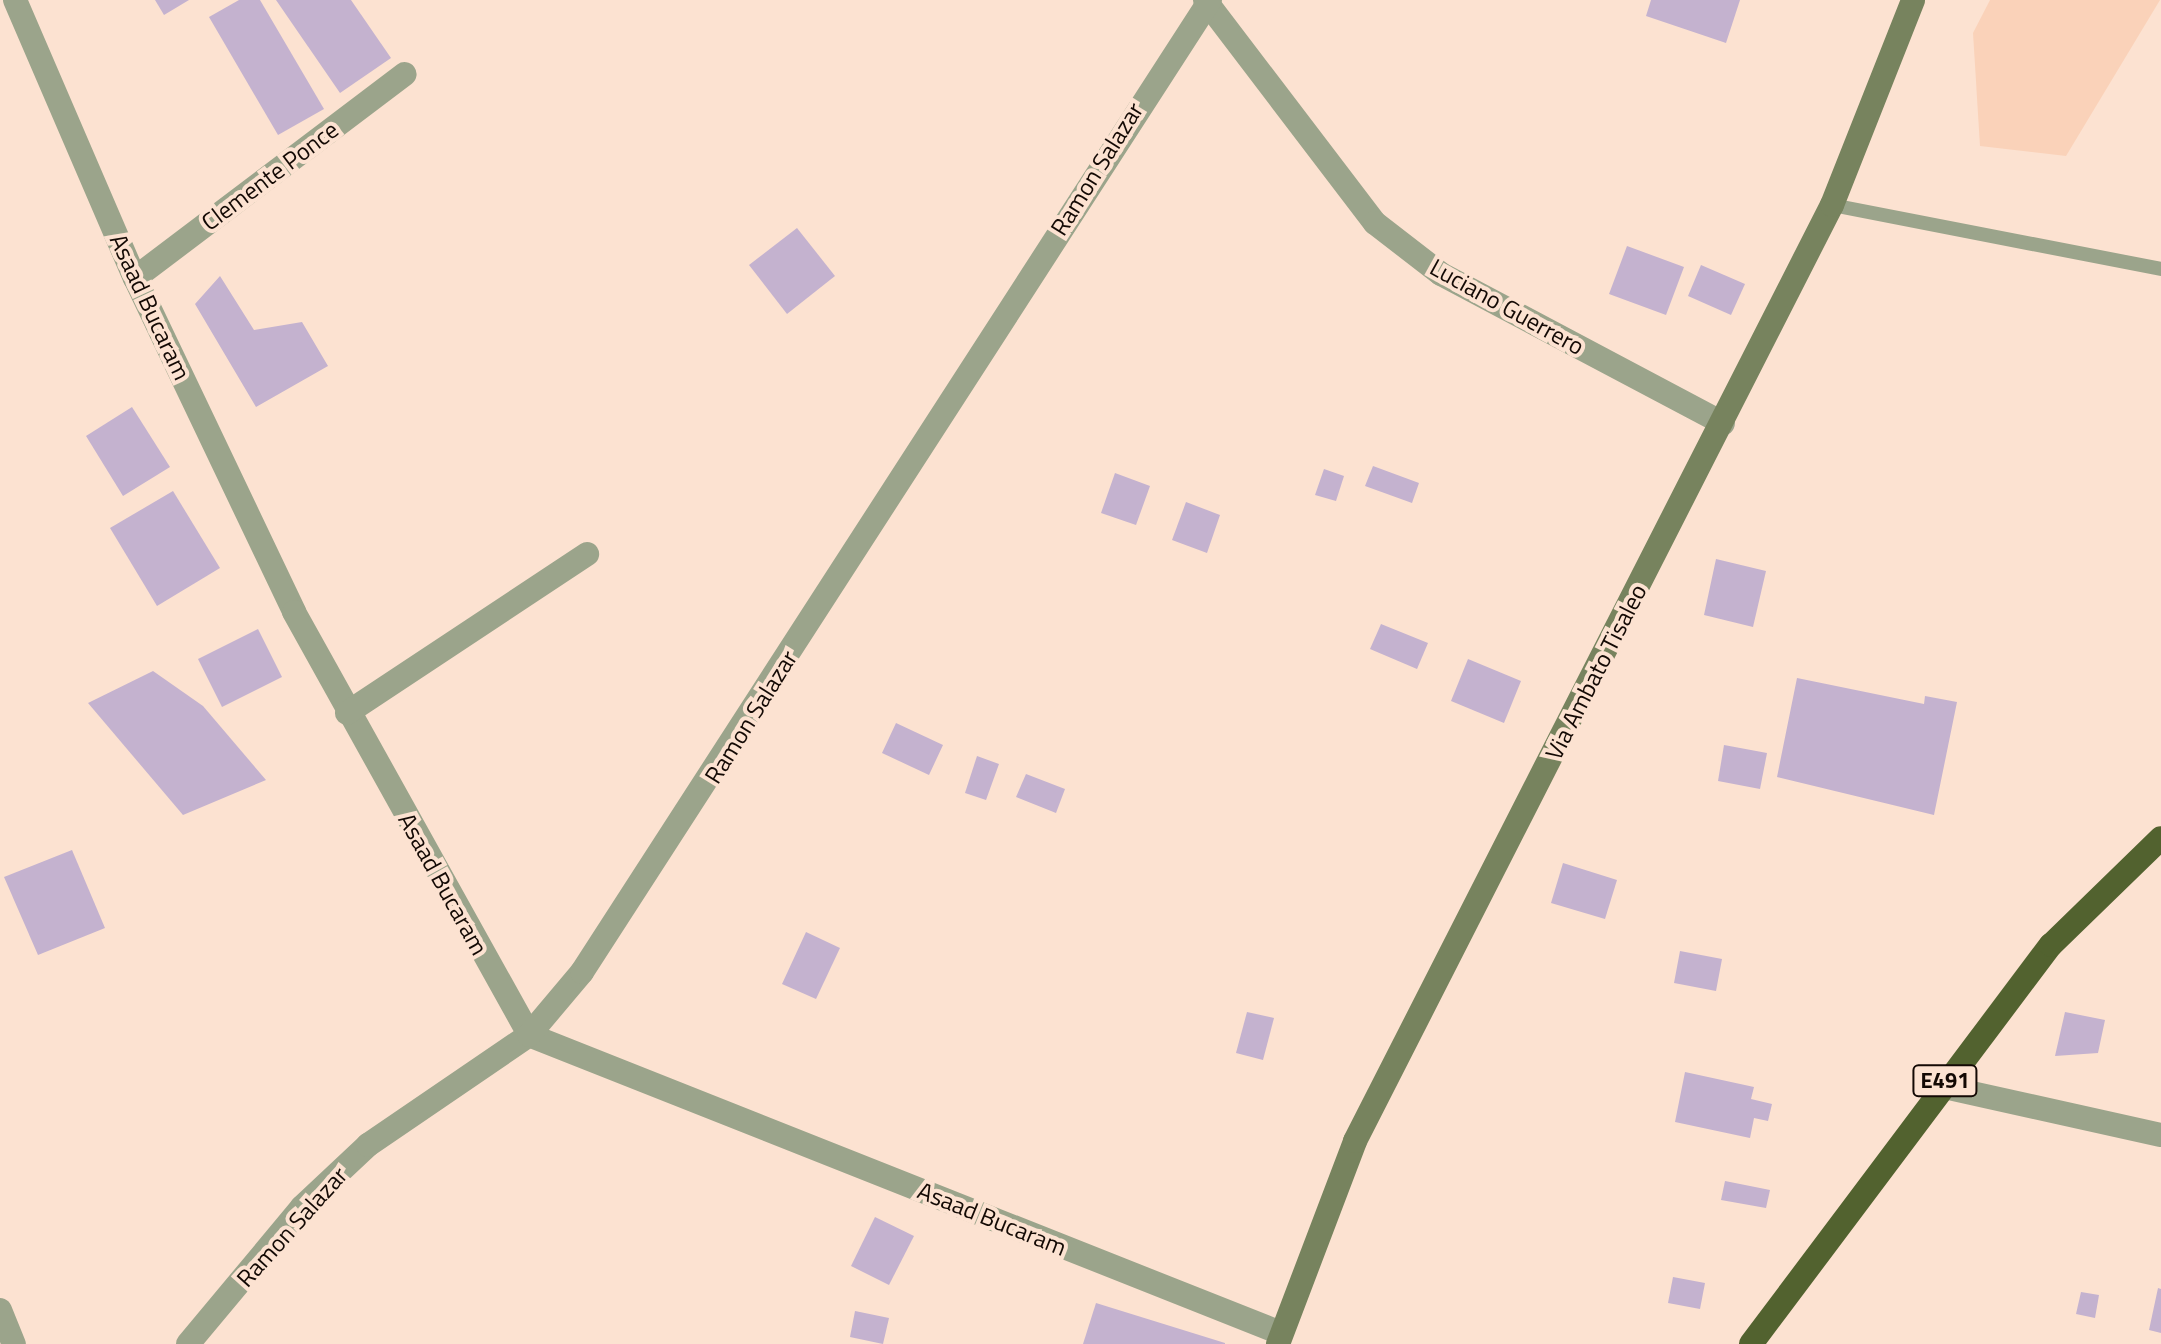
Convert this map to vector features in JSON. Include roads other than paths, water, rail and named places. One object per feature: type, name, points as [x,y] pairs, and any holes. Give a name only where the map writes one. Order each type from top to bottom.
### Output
[{"type":"highway","name":"E491","points":[[1751,1344],[1940,1086],[2051,945],[2161,838]]},
{"type":"main road","name":"Via Ambato Tisaleo","points":[[1280,1339],[1355,1141],[1832,205],[1913,0]]},
{"type":"street","name":"Asaad Bucaram","points":[[15,0],[135,278],[347,713],[529,1035],[1280,1339]]},
{"type":"street","name":"Luciano Guerrero","points":[[1208,1],[1375,223],[1441,274],[1723,423]]},
{"type":"street","name":"Ramon Salazar","points":[[188,1344],[302,1207],[368,1145],[529,1035],[637,896],[1208,1]]},
{"type":"street","name":"Clemente Ponce","points":[[135,278],[405,74]]},
{"type":"street","points":[[347,713],[587,554]]},
{"type":"street","points":[[1940,1086],[2161,1135]]},
{"type":"street","points":[[0,1310],[14,1344]]},
{"type":"lane","points":[[1832,205],[2161,269]]}]
